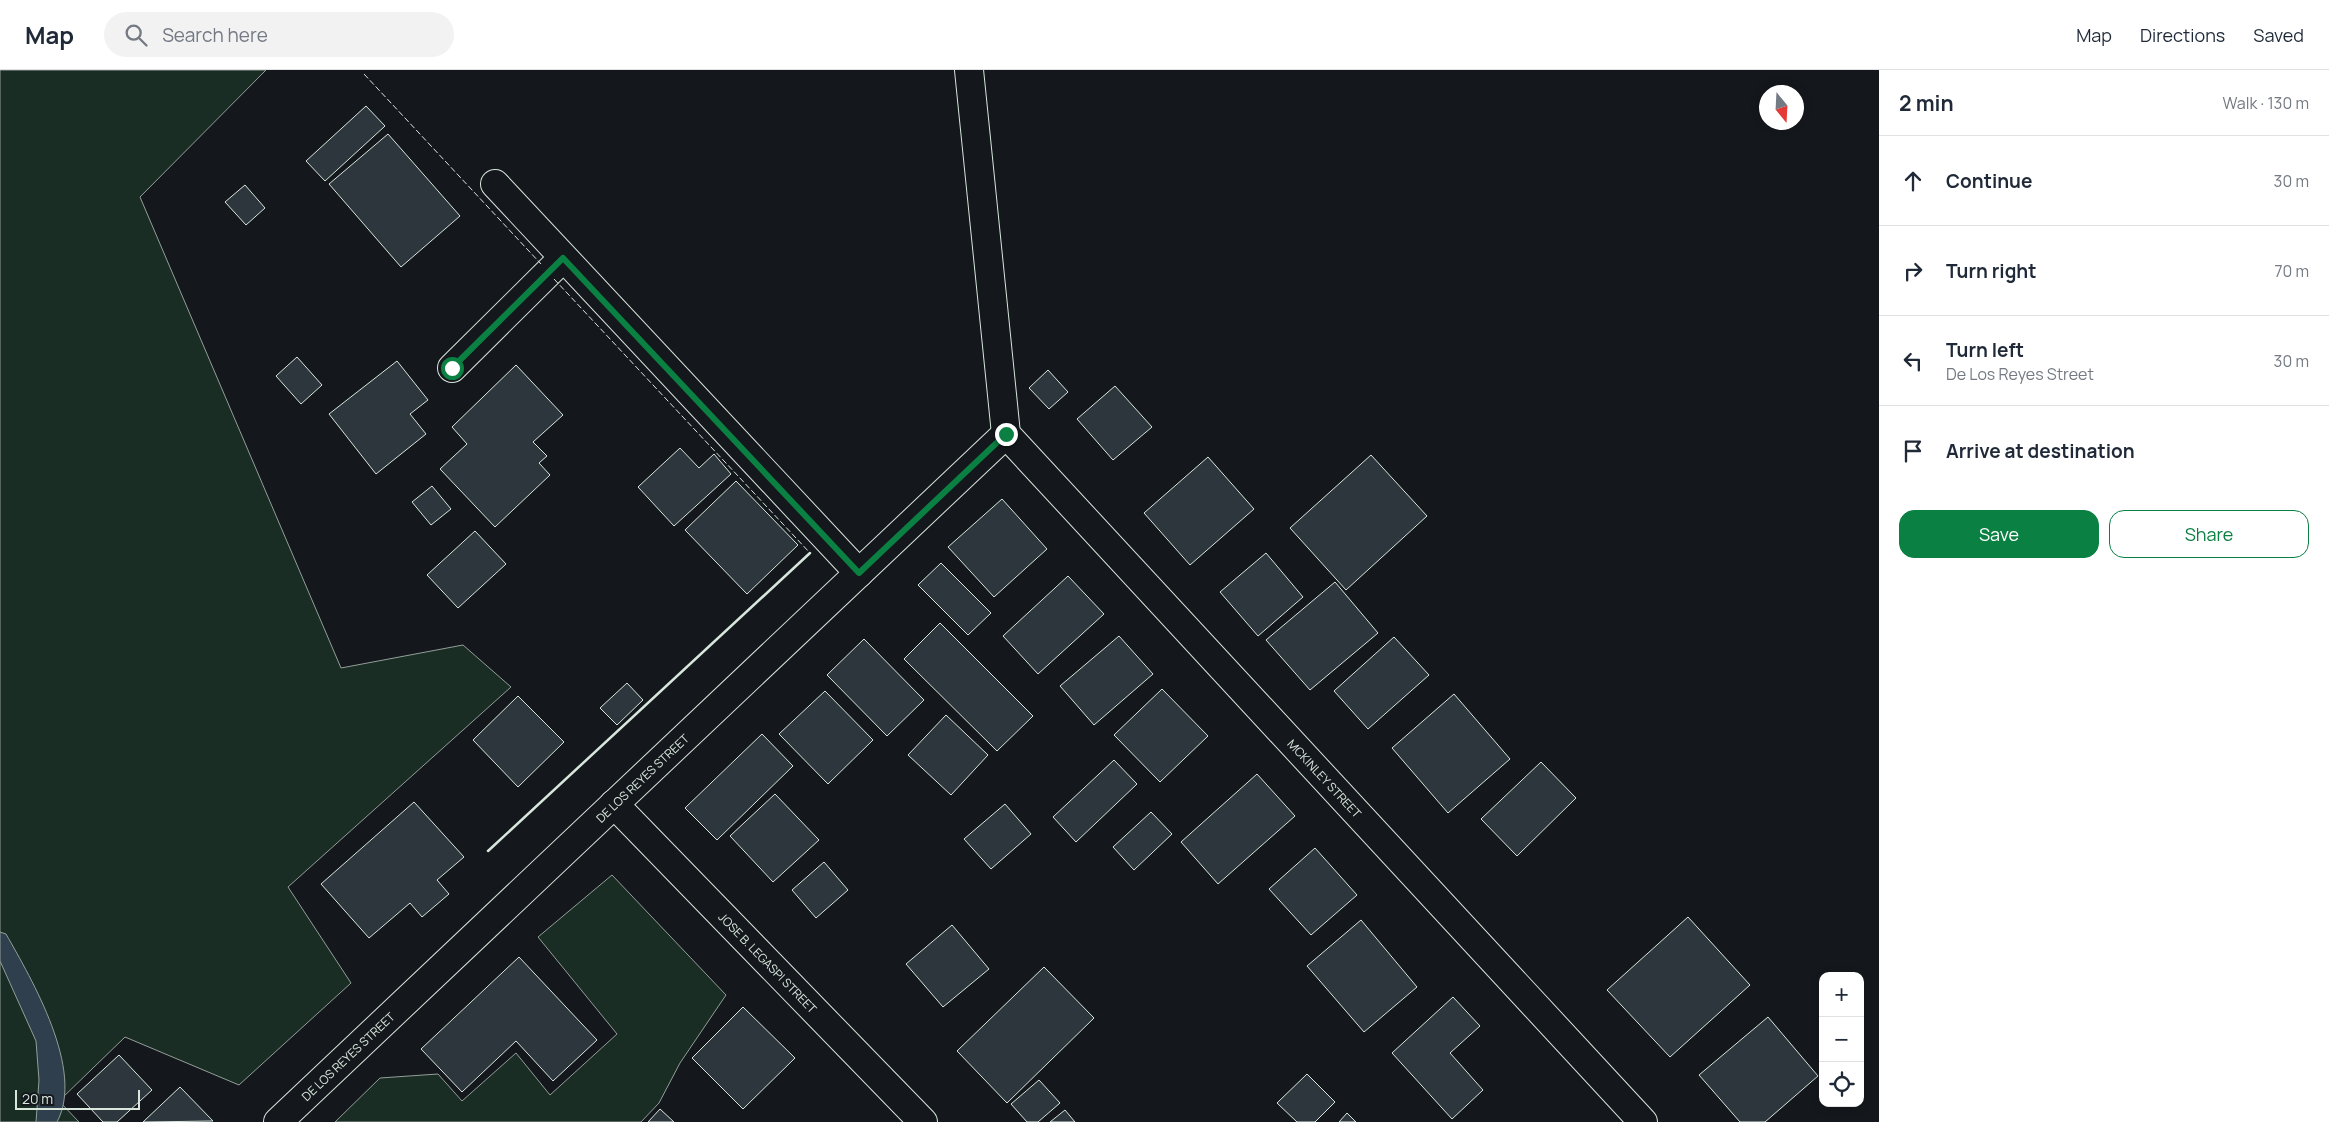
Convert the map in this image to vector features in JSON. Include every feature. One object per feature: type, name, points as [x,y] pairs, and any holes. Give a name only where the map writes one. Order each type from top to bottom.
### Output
[{"type":"street","points":[[969,70],[1006,434]]},
{"type":"street","points":[[495,184],[859,573]]},
{"type":"street","points":[[452,368],[563,258]]},
{"type":"street","name":"DE LOS REYES STREET","points":[[278,1122],[1006,434]]},
{"type":"street","name":"MCKINLEY STREET","points":[[1006,434],[1643,1122]]},
{"type":"street","name":"JOSE B. LEGASPI STREET","points":[[614,804],[924,1122]]},
{"type":"green space","points":[[0,70],[266,70],[140,197],[341,668],[463,645],[511,687],[288,887],[351,983],[239,1085],[125,1037],[59,1101],[79,1122],[0,1122]]},
{"type":"green space","points":[[612,875],[726,995],[680,1063],[659,1103],[641,1122],[335,1122],[380,1078],[438,1074],[462,1101],[516,1053],[550,1095],[617,1034],[538,937]]},
{"type":"water","points":[[0,932],[6,934],[29,975],[52,1026],[60,1052],[64,1077],[64,1101],[57,1122],[36,1122],[39,1080],[36,1041],[0,961]]},
{"type":"building","points":[[366,106],[385,126],[325,181],[306,161]]},
{"type":"building","points":[[388,134],[460,216],[401,267],[329,184]]},
{"type":"building","points":[[245,185],[265,208],[246,225],[225,202]]},
{"type":"building","points":[[297,357],[322,385],[301,404],[276,376]]},
{"type":"building","points":[[397,361],[428,400],[410,414],[426,434],[376,474],[329,414]]},
{"type":"building","points":[[516,365],[563,415],[533,442],[547,456],[539,463],[550,475],[495,527],[440,469],[467,444],[452,427]]},
{"type":"building","points":[[1048,370],[1068,392],[1049,409],[1029,388]]},
{"type":"building","points":[[1115,386],[1152,427],[1113,460],[1077,419]]},
{"type":"building","points":[[680,448],[699,468],[714,454],[731,474],[674,526],[638,487]]},
{"type":"building","points":[[1371,455],[1427,516],[1346,590],[1290,528]]},
{"type":"building","points":[[1208,457],[1254,509],[1190,565],[1144,513]]},
{"type":"building","points":[[736,481],[798,545],[747,594],[685,530]]},
{"type":"building","points":[[432,486],[451,509],[431,525],[412,502]]},
{"type":"building","points":[[1002,499],[1047,549],[994,597],[948,547]]},
{"type":"building","points":[[475,531],[506,564],[458,608],[427,575]]},
{"type":"building","points":[[1266,553],[1303,597],[1258,636],[1220,592]]},
{"type":"building","points":[[941,563],[991,613],[968,635],[918,585]]},
{"type":"building","points":[[1068,576],[1104,614],[1038,674],[1003,636]]},
{"type":"building","points":[[1335,582],[1378,633],[1310,690],[1266,640]]},
{"type":"building","points":[[940,623],[1033,716],[997,751],[904,659]]},
{"type":"building","points":[[1119,636],[1153,674],[1094,725],[1060,686]]},
{"type":"building","points":[[1394,637],[1429,675],[1368,729],[1334,691]]},
{"type":"building","points":[[864,639],[924,700],[887,736],[827,675]]},
{"type":"building","points":[[627,683],[643,700],[617,725],[600,708]]},
{"type":"building","points":[[1162,689],[1208,736],[1160,782],[1114,735]]},
{"type":"building","points":[[825,691],[873,740],[828,784],[779,734]]},
{"type":"building","points":[[1454,694],[1510,759],[1448,813],[1392,748]]},
{"type":"building","points":[[518,696],[564,742],[518,787],[473,740]]},
{"type":"building","points":[[946,715],[988,755],[951,795],[908,755]]},
{"type":"building","points":[[762,734],[793,766],[717,840],[685,808]]},
{"type":"building","points":[[1114,760],[1137,784],[1076,842],[1053,817]]},
{"type":"building","points":[[1541,762],[1576,798],[1517,856],[1481,819]]},
{"type":"building","points":[[1257,774],[1295,816],[1218,884],[1181,842]]},
{"type":"building","points":[[775,794],[819,840],[773,882],[730,836]]},
{"type":"building","points":[[414,802],[464,857],[437,880],[449,894],[422,917],[410,903],[369,938],[321,884]]},
{"type":"building","points":[[1005,804],[1031,834],[991,869],[964,839]]},
{"type":"building","points":[[1151,812],[1172,834],[1134,870],[1113,847]]},
{"type":"building","points":[[1315,848],[1357,895],[1311,935],[1269,889]]},
{"type":"building","points":[[824,862],[848,890],[816,918],[792,890]]},
{"type":"building","points":[[1688,917],[1750,985],[1670,1057],[1607,990]]},
{"type":"building","points":[[1361,920],[1417,987],[1364,1032],[1307,966]]},
{"type":"building","points":[[952,925],[989,969],[943,1007],[906,964]]},
{"type":"building","points":[[519,957],[597,1040],[553,1081],[516,1041],[462,1092],[421,1049]]},
{"type":"building","points":[[1044,967],[1094,1018],[1007,1103],[957,1051]]},
{"type":"building","points":[[1453,997],[1480,1026],[1450,1053],[1483,1090],[1452,1119],[1392,1053]]},
{"type":"building","points":[[743,1007],[795,1058],[743,1109],[692,1058]]},
{"type":"building","points":[[1768,1017],[1818,1076],[1765,1122],[1740,1122],[1699,1075]]},
{"type":"building","points":[[119,1055],[152,1090],[117,1122],[103,1122],[77,1094]]},
{"type":"building","points":[[1307,1074],[1335,1102],[1315,1122],[1297,1122],[1277,1103]]},
{"type":"building","points":[[1039,1080],[1060,1103],[1038,1122],[1027,1122],[1011,1104]]},
{"type":"building","points":[[180,1087],[213,1121],[143,1122]]},
{"type":"building","points":[[660,1109],[674,1122],[648,1122]]},
{"type":"building","points":[[1065,1110],[1075,1122],[1050,1122]]},
{"type":"building","points":[[1347,1113],[1356,1122],[1339,1122]]},
{"type":"fence","points":[[364,74],[541,264]]},
{"type":"fence","points":[[554,279],[810,553]]},
{"type":"wall","points":[[488,851],[810,553]]},
{"type":"route","points":[[452,368],[563,258],[859,573],[1006,434]]}]
